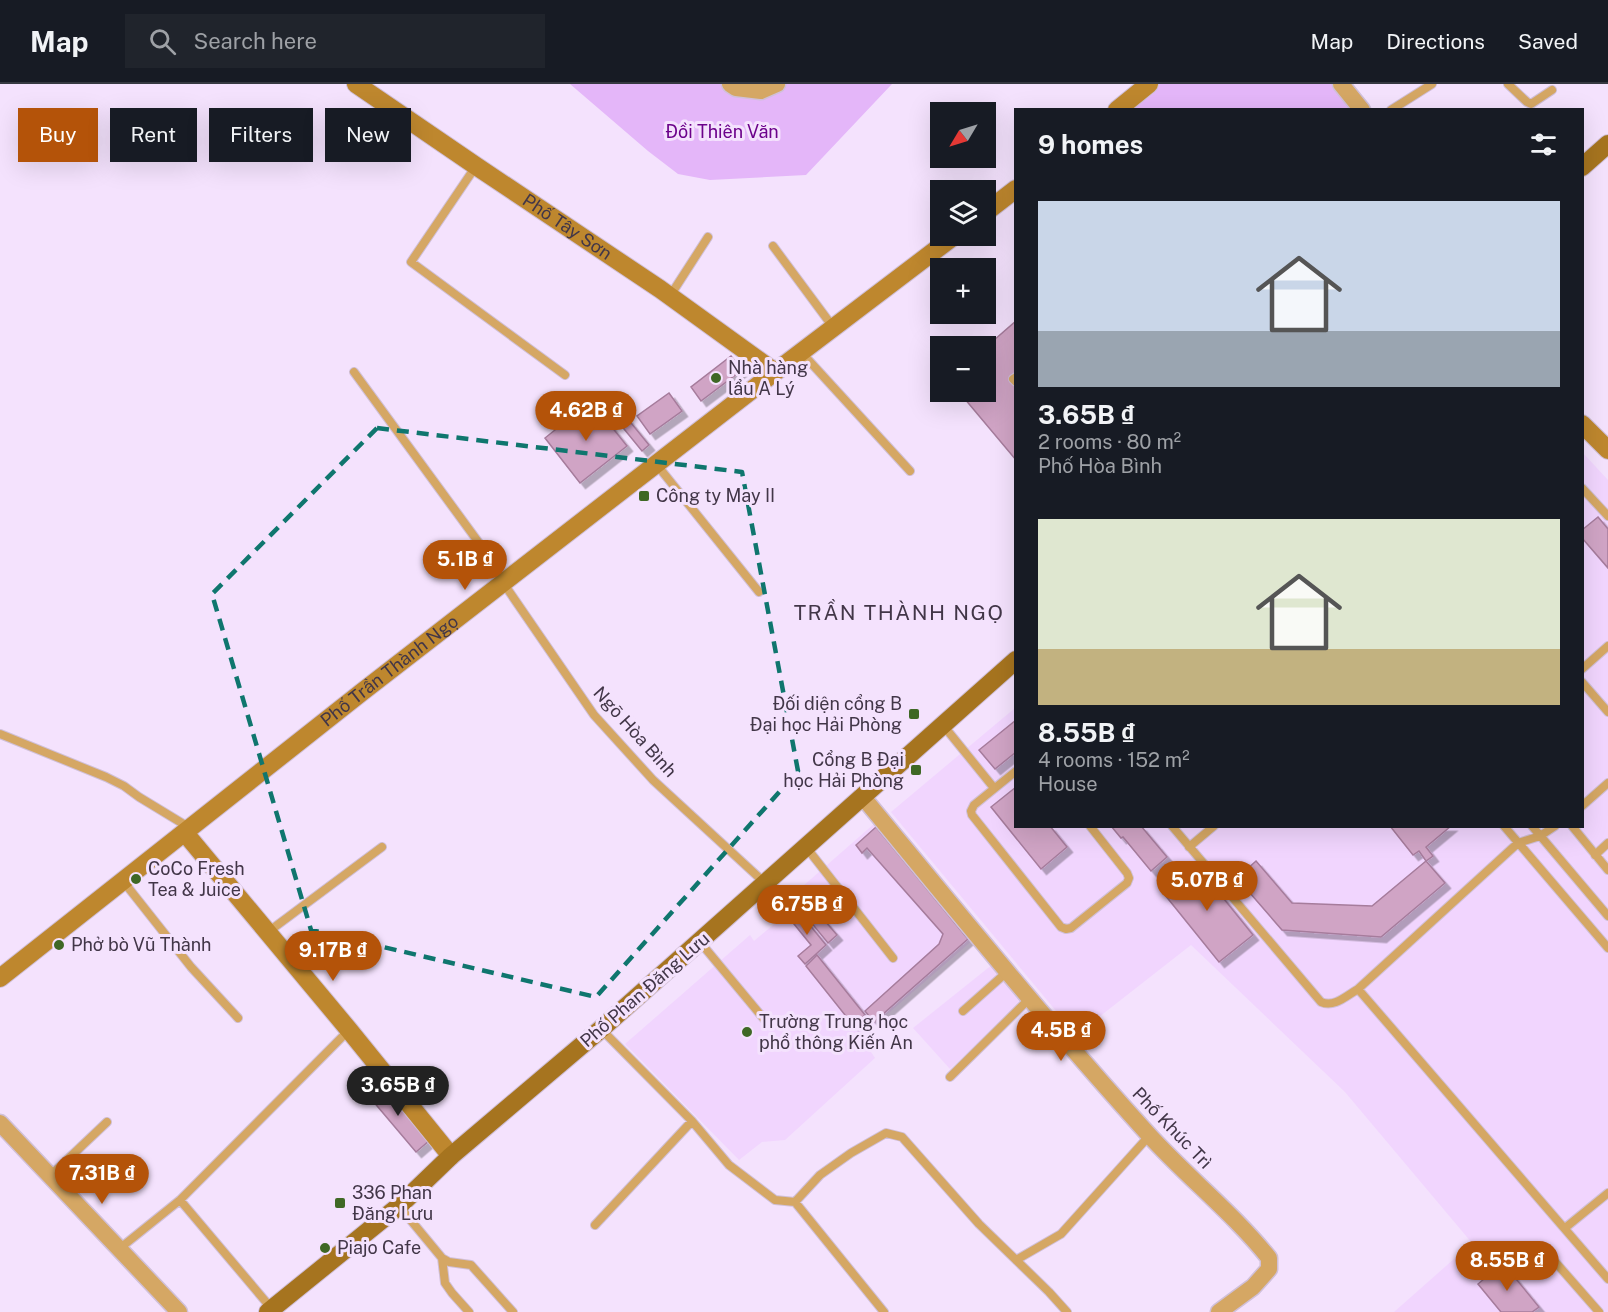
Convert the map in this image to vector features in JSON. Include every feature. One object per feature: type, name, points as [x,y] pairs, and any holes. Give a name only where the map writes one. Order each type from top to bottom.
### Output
[{"type":"main road","name":"Phố Tây Sơn","points":[[356,84],[670,297],[775,372]]},
{"type":"main road","points":[[1119,108],[1149,84]]},
{"type":"main road","points":[[1584,165],[1608,144]]},
{"type":"main road","points":[[996,204],[1014,191]]},
{"type":"main road","name":"Phố Trần Thành Ngọ","points":[[0,978],[362,692],[941,246]]},
{"type":"main road","points":[[1584,426],[1608,450]]},
{"type":"main road","name":"Phố Phan Đăng Lưu","points":[[270,1310],[399,1206],[451,1156],[601,1029],[1014,662]]},
{"type":"main road","points":[[187,830],[451,1156]]},
{"type":"street","points":[[730,84],[736,88],[762,91],[777,84]]},
{"type":"street","points":[[1341,84],[1360,108]]},
{"type":"street","name":"Phố Khúc Trì","points":[[862,796],[1029,999],[1149,1136],[1246,1232],[1269,1258],[1269,1269],[1253,1287],[1219,1312]]},
{"type":"street","points":[[0,1123],[179,1312]]},
{"type":"lane","points":[[1394,108],[1432,84]]},
{"type":"lane","points":[[1508,84],[1531,104],[1552,90]]},
{"type":"lane","points":[[476,166],[411,262],[565,375]]},
{"type":"lane","points":[[670,297],[708,237]]},
{"type":"lane","points":[[773,246],[834,327]]},
{"type":"lane","points":[[801,352],[910,471]]},
{"type":"lane","name":"Ngõ Hòa Bình","points":[[354,372],[490,558],[504,584],[594,715],[653,780],[765,884]]},
{"type":"lane","points":[[657,465],[759,592]]},
{"type":"lane","points":[[1584,491],[1608,516]]},
{"type":"lane","points":[[1584,667],[1608,645]]},
{"type":"lane","points":[[1584,684],[1608,712]]},
{"type":"lane","points":[[942,725],[993,788]]},
{"type":"lane","points":[[0,734],[124,786],[187,830]]},
{"type":"lane","points":[[1014,772],[974,805],[972,815],[1061,927],[1066,929],[1071,928],[1111,896],[1127,883],[1129,878],[1092,828]]},
{"type":"lane","points":[[1584,804],[1608,783]]},
{"type":"lane","points":[[1174,828],[1321,1002],[1327,1004],[1332,1004],[1358,989],[1518,843],[1540,836],[1552,828]]},
{"type":"lane","points":[[1189,847],[1212,828]]},
{"type":"lane","points":[[1506,828],[1608,948]]},
{"type":"lane","points":[[1534,828],[1608,915]]},
{"type":"lane","points":[[1574,828],[1608,870]]},
{"type":"lane","points":[[1595,855],[1608,843]]},
{"type":"lane","points":[[268,932],[382,846]]},
{"type":"lane","points":[[806,847],[893,958]]},
{"type":"lane","points":[[123,881],[191,967],[238,1018]]},
{"type":"lane","points":[[700,942],[769,1025]]},
{"type":"lane","points":[[963,1011],[1007,972]]},
{"type":"lane","points":[[1358,989],[1608,1279]]},
{"type":"lane","points":[[950,1077],[1029,999]]},
{"type":"lane","points":[[601,1029],[692,1121],[729,1165],[775,1200],[795,1202],[884,1312]]},
{"type":"lane","points":[[119,1249],[180,1200],[349,1030]]},
{"type":"lane","points":[[595,1224],[692,1121]]},
{"type":"lane","points":[[50,1176],[107,1122]]},
{"type":"lane","points":[[795,1202],[820,1175],[851,1153],[886,1133],[902,1137],[979,1224],[1067,1312]]},
{"type":"lane","points":[[1016,1260],[1061,1234],[1149,1136]]},
{"type":"lane","points":[[1565,1228],[1608,1193]]},
{"type":"lane","points":[[180,1200],[270,1310]]},
{"type":"lane","points":[[399,1206],[442,1258],[449,1262],[471,1265],[513,1312]]},
{"type":"lane","points":[[1550,1256],[1599,1312]]},
{"type":"lane","points":[[442,1258],[445,1283],[469,1312]]},
{"type":"highlighted area","points":[[377,428],[742,472],[798,771],[596,997],[311,930],[212,594]]},
{"type":"shaded area","points":[[1584,454],[1608,480],[1608,1312],[1394,1312],[1472,1243],[1345,1092],[1191,945],[1076,1035],[891,812],[1014,709],[1014,828],[1584,828]]},
{"type":"shaded area","points":[[875,823],[974,939],[861,1037],[875,1058],[785,1140],[762,1142],[739,1160],[625,1044],[750,935],[754,941],[785,915],[779,907]]},
{"type":"shaded area","points":[[993,964],[1024,1000],[950,1069],[913,1028]]},
{"type":"green space","name":"Đồi Thiên Văn","points":[[570,84],[892,84],[806,175],[710,180],[678,174]]},
{"type":"green space","points":[[1151,84],[1341,84],[1360,108],[1121,108]]},
{"type":"building","points":[[1014,323],[1014,458],[967,402],[996,402],[996,338]]},
{"type":"building","name":"Nhà hàng lẩu A Lý","points":[[731,356],[742,370],[701,401],[691,387]]},
{"type":"building","points":[[669,393],[682,411],[650,434],[637,416]]},
{"type":"building","points":[[591,401],[627,446],[580,483],[545,438]]},
{"type":"building","points":[[627,418],[649,445],[642,451],[620,424]]},
{"type":"building","points":[[1598,517],[1608,529],[1608,568],[1584,540],[1584,528]]},
{"type":"building","points":[[1014,722],[1014,754],[995,769],[979,750]]},
{"type":"building","points":[[1014,789],[1014,828],[1052,828],[1067,847],[1041,869],[991,807]]},
{"type":"building","points":[[876,827],[968,939],[874,1022],[865,1011],[939,944],[943,934],[867,848],[862,853],[856,845]]},
{"type":"building","points":[[1113,828],[1143,828],[1167,857],[1151,871],[1123,837],[1121,838]]},
{"type":"building","points":[[1392,828],[1449,828],[1426,847],[1433,856],[1426,861],[1419,851],[1413,855]]},
{"type":"building","points":[[1256,861],[1292,903],[1372,906],[1426,861],[1445,883],[1381,937],[1282,930],[1237,878]]},
{"type":"building","points":[[1195,863],[1253,935],[1219,962],[1161,890]]},
{"type":"building","points":[[800,892],[837,935],[828,943],[792,899]]},
{"type":"building","points":[[795,907],[826,945],[805,964],[798,956],[811,945],[786,914]]},
{"type":"building","points":[[817,955],[865,1015],[853,1025],[806,966]]},
{"type":"building","points":[[381,1082],[430,1140],[416,1152],[367,1094]]},
{"type":"building","points":[[1503,1263],[1539,1307],[1532,1312],[1501,1312],[1478,1284]]},
{"type":"place","name":"Nhà hàng lẩu A Lý","points":[[716,378]]},
{"type":"place","name":"Công ty May II","points":[[644,496]]},
{"type":"place","name":"Đối diện cổng B Đại học Hải Phòng","points":[[914,714]]},
{"type":"place","name":"Cổng B Đại học Hải Phòng","points":[[916,770]]},
{"type":"place","name":"CoCo Fresh Tea & Juice","points":[[136,879]]},
{"type":"place","name":"Phở bò Vũ Thành","points":[[59,945]]},
{"type":"place","name":"Trường Trung học phổ thông Kiến An","points":[[747,1032]]},
{"type":"place","name":"336 Phan Đăng Lưu","points":[[340,1203]]},
{"type":"place","name":"Piajo Cafe","points":[[325,1248]]},
{"type":"district","name":"TRẦN THÀNH NGỌ","points":[[899,613]]}]
